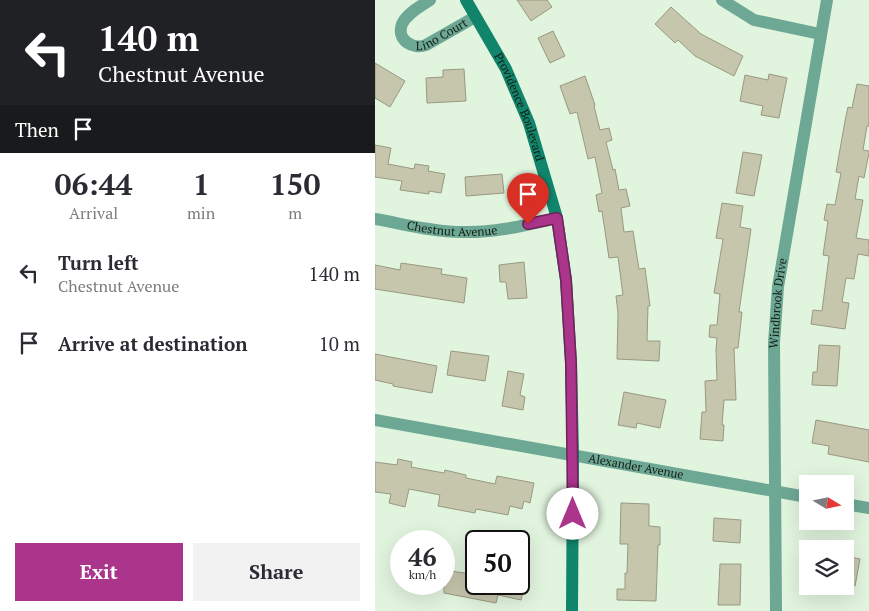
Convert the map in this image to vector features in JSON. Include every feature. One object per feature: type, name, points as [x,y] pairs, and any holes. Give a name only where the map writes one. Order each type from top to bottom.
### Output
[{"type":"main road","name":"Providence Boulevard","points":[[465,0],[506,69],[529,122],[557,218],[567,290],[571,363],[573,455],[572,611]]},
{"type":"street","name":"Lino Court","points":[[430,0],[408,16],[402,24],[403,38],[413,47],[426,45],[475,17]]},
{"type":"street","points":[[722,0],[754,20],[820,34]]},
{"type":"street","name":"Windbrook Drive","points":[[776,611],[774,343],[778,287],[827,0]]},
{"type":"street","name":"Chestnut Avenue","points":[[375,219],[425,228],[462,232],[498,230],[557,218]]},
{"type":"street","name":"Alexander Avenue","points":[[375,420],[799,495]]},
{"type":"street","points":[[854,506],[869,508]]},
{"type":"building","points":[[517,0],[547,0],[552,7],[531,21]]},
{"type":"building","points":[[671,7],[701,34],[743,56],[734,76],[695,56],[678,40],[675,43],[655,24]]},
{"type":"building","points":[[553,31],[565,56],[550,63],[538,38]]},
{"type":"building","points":[[375,63],[405,81],[390,107],[375,98]]},
{"type":"building","points":[[464,69],[466,101],[427,103],[426,78],[443,77],[443,70]]},
{"type":"building","points":[[769,74],[787,78],[779,118],[761,115],[763,106],[740,101],[745,75],[768,80]]},
{"type":"building","points":[[585,76],[595,105],[600,130],[609,128],[612,140],[606,142],[613,170],[615,169],[619,190],[626,189],[630,206],[621,208],[624,232],[633,231],[639,269],[645,268],[650,306],[648,306],[647,341],[660,341],[659,361],[617,359],[618,313],[616,296],[623,295],[618,257],[609,258],[602,211],[599,212],[596,195],[602,193],[595,157],[588,159],[577,112],[570,114],[560,86]]},
{"type":"building","points":[[857,84],[869,86],[869,126],[867,126],[863,150],[869,151],[869,153],[864,178],[859,176],[855,199],[863,200],[856,238],[869,240],[869,256],[858,254],[854,279],[846,278],[842,302],[849,303],[845,329],[811,324],[813,310],[822,311],[829,256],[823,255],[828,221],[824,220],[827,204],[835,205],[841,173],[836,172],[845,121],[848,107],[852,108]]},
{"type":"building","points":[[375,145],[391,148],[388,164],[414,169],[415,164],[429,166],[428,171],[445,174],[441,193],[429,191],[429,194],[400,190],[402,181],[375,177]]},
{"type":"building","points":[[743,152],[762,155],[754,196],[736,193]]},
{"type":"building","points":[[502,174],[504,193],[466,196],[465,177]]},
{"type":"building","points":[[722,203],[743,206],[740,227],[751,229],[739,312],[742,312],[738,348],[734,348],[736,400],[724,400],[723,441],[700,439],[702,412],[706,412],[705,381],[717,380],[717,338],[709,337],[710,325],[717,325],[720,294],[714,293],[723,239],[716,238]]},
{"type":"building","points":[[524,262],[527,298],[508,299],[506,282],[500,282],[499,265]]},
{"type":"building","points":[[401,263],[442,269],[441,274],[467,278],[464,303],[375,289],[375,265],[400,270]]},
{"type":"building","points":[[819,345],[840,346],[837,386],[812,385],[813,372],[817,372]]},
{"type":"building","points":[[451,351],[489,356],[485,381],[447,375]]},
{"type":"building","points":[[375,354],[437,366],[432,393],[393,386],[393,384],[375,380]]},
{"type":"building","points":[[508,371],[524,374],[520,395],[525,397],[523,410],[502,406]]},
{"type":"building","points":[[624,392],[666,400],[660,428],[637,423],[636,428],[618,425]]},
{"type":"building","points":[[816,420],[869,430],[869,462],[828,454],[829,446],[812,443]]},
{"type":"building","points":[[398,459],[412,462],[411,467],[444,473],[445,470],[466,475],[466,478],[495,484],[497,476],[534,483],[530,503],[524,501],[522,509],[510,506],[508,515],[476,509],[475,513],[438,506],[440,495],[409,489],[405,507],[389,503],[391,494],[375,492],[375,462],[397,465]]},
{"type":"building","points":[[621,503],[649,504],[649,526],[660,527],[656,601],[617,600],[617,589],[625,589],[625,573],[627,573],[628,544],[620,544]]},
{"type":"building","points":[[714,518],[741,520],[740,543],[713,541]]},
{"type":"building","points":[[854,558],[860,559],[854,586]]},
{"type":"building","points":[[720,564],[741,564],[740,605],[718,605]]},
{"type":"building","points":[[455,572],[465,573],[465,595],[498,595],[496,603],[454,595]]},
{"type":"building","points":[[498,595],[522,595],[521,600]]},
{"type":"route","points":[[528,224],[557,218],[566,280],[571,363],[573,514]]}]
